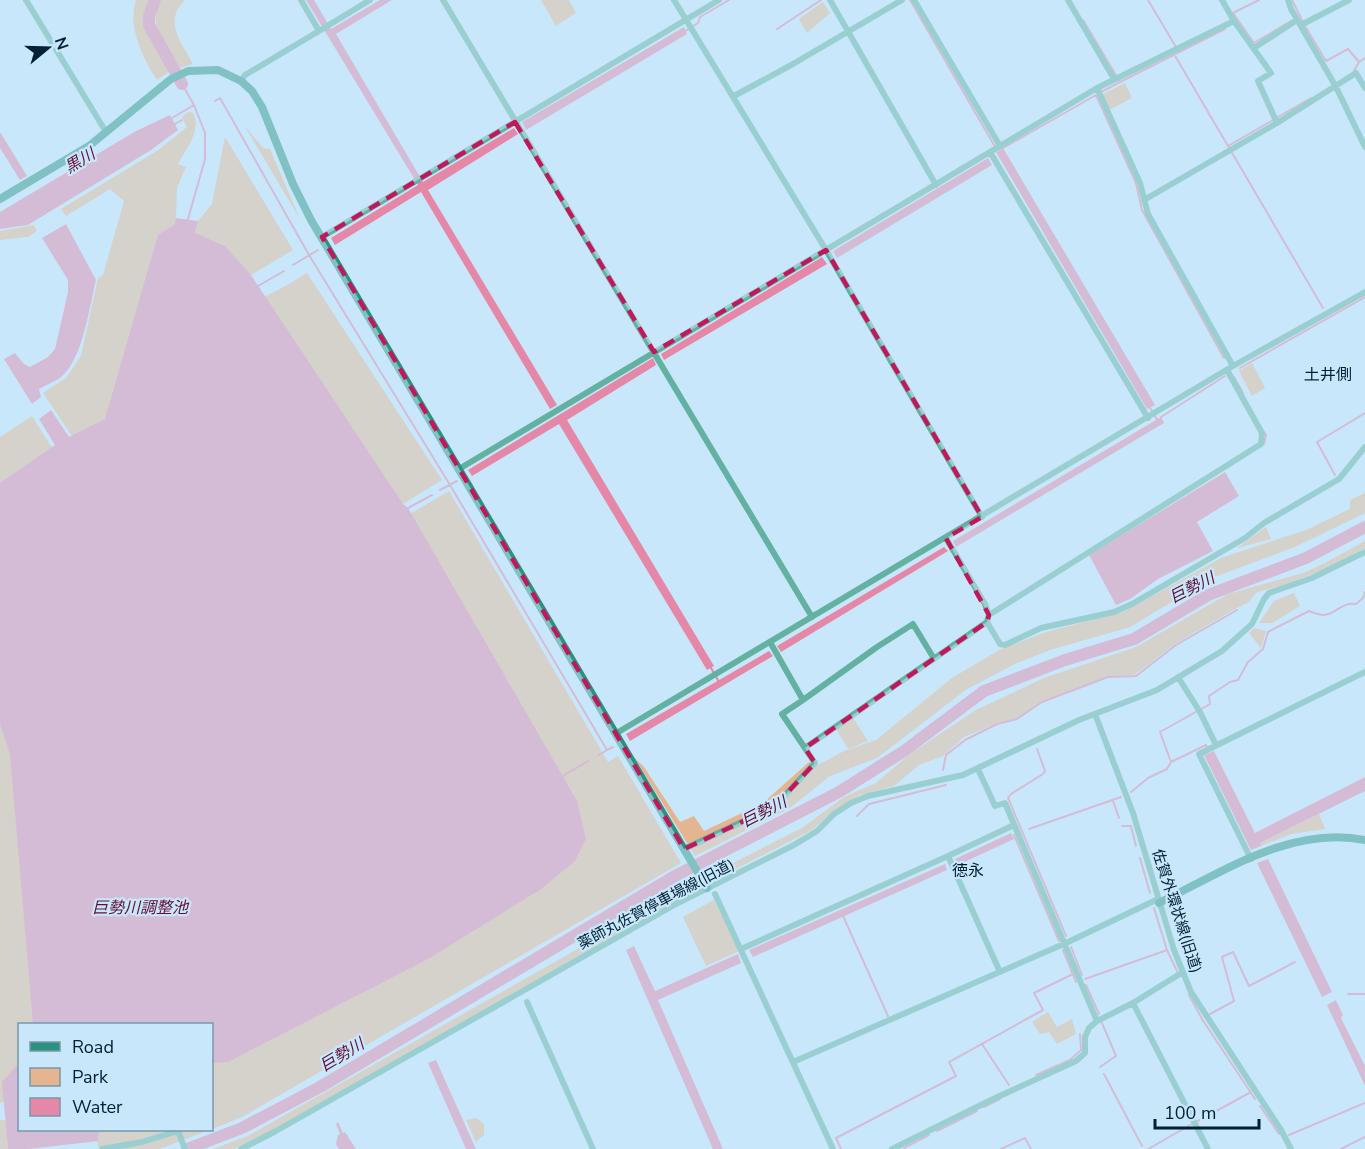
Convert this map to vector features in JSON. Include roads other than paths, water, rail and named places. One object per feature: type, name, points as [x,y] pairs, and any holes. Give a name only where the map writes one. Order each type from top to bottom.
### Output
[{"type":"street","points":[[26,0],[106,132]]},
{"type":"street","points":[[301,0],[321,30]]},
{"type":"street","points":[[241,81],[245,75],[370,0]]},
{"type":"street","points":[[443,0],[812,617]]},
{"type":"street","points":[[675,0],[829,255],[982,517]]},
{"type":"street","points":[[322,237],[421,176],[518,127],[690,25],[719,0]]},
{"type":"street","points":[[830,0],[936,185]]},
{"type":"street","points":[[734,96],[848,33],[902,0]]},
{"type":"street","points":[[914,0],[1000,146]]},
{"type":"street","points":[[1068,0],[1114,79]]},
{"type":"street","points":[[1222,0],[1235,23],[1271,73],[1258,81],[1275,119]]},
{"type":"street","points":[[1288,0],[1335,85],[1365,147]]},
{"type":"street","points":[[1254,48],[1299,23],[1349,0]]},
{"type":"street","points":[[459,469],[556,411],[657,357],[829,255],[936,185],[993,157],[1000,146],[1098,91],[1114,79],[1235,23]]},
{"type":"street","points":[[0,199],[56,167],[106,132],[171,79],[188,71],[218,70],[241,81],[252,91],[262,107],[292,184],[322,237],[707,888]]},
{"type":"street","points":[[1144,200],[1230,150],[1275,119],[1356,73],[1365,88]]},
{"type":"street","points":[[805,748],[988,618],[1261,444],[1262,433],[1148,214],[1140,183],[1098,91]]},
{"type":"street","points":[[993,157],[1152,415]]},
{"type":"street","points":[[615,734],[812,617],[949,544],[982,517],[1230,368],[1365,292]]},
{"type":"street","points":[[949,544],[985,604],[988,618],[1000,644],[1005,645],[1041,628],[1114,612],[1132,604],[1245,538],[1263,523],[1339,479],[1365,447]]},
{"type":"street","points":[[1095,714],[1157,690],[1222,651],[1252,624],[1269,593],[1312,578],[1365,552]]},
{"type":"street","points":[[684,849],[774,807],[815,763],[782,714],[913,624],[933,657]]},
{"type":"street","points":[[770,642],[803,700]]},
{"type":"street","points":[[1251,859],[1199,754],[1365,672]]},
{"type":"street","points":[[1178,677],[1199,709],[1211,748]]},
{"type":"street","name":"薬師丸佐賀停車場線(旧道)","points":[[241,1149],[666,909],[817,831],[834,814],[851,803],[868,796],[945,780],[978,769],[1095,714]]},
{"type":"street","name":"佐賀外環状線(旧道)","points":[[1095,714],[1133,813],[1159,901],[1191,992],[1292,1149]]},
{"type":"street","points":[[978,769],[995,806],[1005,803],[1097,1021]]},
{"type":"street","points":[[741,948],[950,861],[1014,825]]},
{"type":"street","points":[[794,1062],[1066,943],[1266,851],[1290,842],[1315,837],[1365,840]]},
{"type":"street","points":[[950,861],[1000,972]]},
{"type":"street","points":[[715,894],[833,1149]]},
{"type":"street","points":[[892,1149],[1076,1060],[1085,1053],[1085,1037],[1089,1028],[1097,1021],[1183,972]]},
{"type":"street","points":[[527,1002],[592,1149]]},
{"type":"street","points":[[1132,1003],[1208,1149]]},
{"type":"street","points":[[102,1149],[142,1142],[178,1131],[185,1149]]},
{"type":"water","points":[[306,0],[314,0],[331,29],[380,0],[392,0],[336,34],[423,182],[514,128],[518,134],[428,190],[557,405],[550,409],[421,192],[335,245],[331,238],[418,185]]},
{"type":"water","points":[[684,27],[687,34],[526,130],[522,122]]},
{"type":"water","points":[[170,115],[178,130],[151,150],[28,225],[0,229],[0,212],[136,131]]},
{"type":"water","points":[[0,132],[27,176],[20,180],[0,148]]},
{"type":"water","points":[[1003,148],[1155,405],[1147,409],[996,152]]},
{"type":"water","points":[[988,158],[992,165],[837,258],[833,251]]},
{"type":"water","name":"巨勢川調整池","points":[[176,218],[198,221],[195,233],[225,246],[251,275],[403,504],[408,508],[577,801],[586,839],[575,861],[541,889],[428,959],[228,1062],[213,1063],[213,1023],[33,1023],[10,754],[0,724],[0,483],[55,445],[39,419],[51,410],[69,437],[105,419],[158,235],[174,225]]},
{"type":"water","points":[[66,224],[96,280],[84,333],[74,359],[60,378],[39,389],[41,397],[32,404],[4,359],[15,353],[24,364],[30,367],[48,357],[55,349],[68,292],[68,280],[42,238]]},
{"type":"water","points":[[822,257],[827,264],[664,360],[661,354]]},
{"type":"water","points":[[653,358],[656,365],[567,420],[714,666],[707,670],[559,424],[472,476],[468,470]]},
{"type":"water","points":[[1161,417],[1164,423],[956,547],[953,541]]},
{"type":"water","points":[[1225,472],[1239,496],[1197,522],[1213,551],[1158,579],[1130,599],[1116,605],[1089,555]]},
{"type":"water","points":[[944,547],[948,551],[781,652],[777,646]]},
{"type":"water","points":[[769,651],[773,656],[630,741],[626,734]]},
{"type":"water","points":[[1214,751],[1255,833],[1365,777],[1365,791],[1260,843],[1261,846],[1251,850],[1204,755]]},
{"type":"water","points":[[1011,833],[1014,839],[958,865],[955,859]]},
{"type":"water","points":[[1268,859],[1332,992],[1322,997],[1257,863]]},
{"type":"water","points":[[945,864],[947,870],[753,957],[749,950]]},
{"type":"water","points":[[634,946],[655,991],[738,954],[741,963],[658,1000],[723,1149],[713,1149],[626,950]]},
{"type":"water","points":[[1336,1000],[1343,1015],[1341,1018],[1365,1066],[1365,1086],[1327,1005]]},
{"type":"water","points":[[436,1060],[476,1149],[466,1149],[428,1063]]},
{"type":"water","points":[[18,1064],[18,1131],[99,1131],[98,1141],[8,1149],[2,1082]]},
{"type":"water","points":[[338,1122],[343,1133],[345,1132],[356,1149],[339,1149],[336,1144],[340,1134],[336,1124]]},
{"type":"waterway","name":"黒川","points":[[155,0],[149,16],[149,25],[182,84]]},
{"type":"waterway","points":[[684,32],[698,23],[700,17],[729,0]]},
{"type":"waterway","points":[[777,29],[821,0]]},
{"type":"waterway","points":[[910,0],[994,145]]},
{"type":"waterway","points":[[1148,0],[1176,47]]},
{"type":"waterway","points":[[1259,0],[1233,13],[1254,43],[1291,21]]},
{"type":"waterway","points":[[1292,0],[1302,20]]},
{"type":"waterway","points":[[1083,20],[1120,82],[1101,92]]},
{"type":"waterway","points":[[1305,26],[1326,61],[1348,49],[1359,62]]},
{"type":"waterway","points":[[1120,82],[1225,29]]},
{"type":"waterway","points":[[1174,54],[1323,308]]},
{"type":"waterway","points":[[1354,71],[1359,62],[1365,58]]},
{"type":"waterway","points":[[172,118],[194,105],[182,84]]},
{"type":"waterway","points":[[1096,95],[1136,183],[1142,210],[1224,358]]},
{"type":"waterway","points":[[1003,150],[1096,95]]},
{"type":"waterway","points":[[215,101],[220,98],[309,255],[450,485],[607,750],[613,747]]},
{"type":"waterway","points":[[1228,146],[1311,98]]},
{"type":"waterway","points":[[188,219],[205,159],[205,133],[194,105]]},
{"type":"waterway","points":[[175,124],[182,120]]},
{"type":"waterway","points":[[293,265],[318,250]]},
{"type":"waterway","points":[[258,286],[284,271]]},
{"type":"waterway","points":[[1240,368],[1365,297]]},
{"type":"waterway","points":[[1161,417],[1225,376]]},
{"type":"waterway","points":[[1234,377],[1243,393]]},
{"type":"waterway","points":[[1149,406],[1158,421]]},
{"type":"waterway","points":[[1335,475],[1317,442],[1365,413]]},
{"type":"waterway","points":[[1264,432],[1266,435],[1264,444]]},
{"type":"waterway","points":[[440,490],[457,481]]},
{"type":"waterway","points":[[408,508],[432,495]]},
{"type":"waterway","name":"巨勢川","points":[[187,1149],[242,1128],[320,1087],[675,876],[839,792],[904,751],[984,691],[1065,660],[1134,639],[1208,595],[1306,558],[1365,527]]},
{"type":"waterway","points":[[1131,792],[1148,778],[1167,769],[1171,762],[1160,732],[1210,704],[1209,696],[1230,682],[1238,680],[1248,662],[1263,649],[1268,632],[1309,611],[1324,615],[1342,606],[1356,604],[1363,598],[1365,592]]},
{"type":"waterway","points":[[943,770],[946,755],[965,740],[997,724],[1017,719],[1042,702],[1108,677],[1136,676],[1176,645],[1237,610]]},
{"type":"waterway","points":[[710,666],[719,682]]},
{"type":"waterway","points":[[1171,762],[1206,745],[1208,749]]},
{"type":"waterway","points":[[1037,749],[1045,771],[1008,798],[1066,936]]},
{"type":"waterway","points":[[599,755],[607,750]]},
{"type":"waterway","points":[[561,777],[588,761]]},
{"type":"waterway","points":[[857,816],[869,804],[946,785]]},
{"type":"waterway","points":[[1029,829],[1121,797]]},
{"type":"waterway","points":[[1113,801],[1119,818]]},
{"type":"waterway","points":[[1122,826],[1131,826],[1136,846]]},
{"type":"waterway","points":[[1014,835],[1059,941]]},
{"type":"waterway","points":[[1140,858],[1150,893]]},
{"type":"waterway","points":[[1154,908],[1167,950],[1177,971]]},
{"type":"waterway","points":[[843,916],[888,1016]]},
{"type":"waterway","points":[[1071,947],[1082,975]]},
{"type":"waterway","points":[[1063,950],[1076,982]]},
{"type":"waterway","points":[[1085,979],[1167,950]]},
{"type":"waterway","points":[[1210,1014],[1234,1001],[1222,957],[1233,952],[1249,986],[1295,962]]},
{"type":"waterway","points":[[841,1149],[836,1138],[956,1076],[949,1062],[1043,1010],[1034,993],[1073,974]]},
{"type":"waterway","points":[[1086,985],[1099,1014]]},
{"type":"waterway","points":[[1348,994],[1365,994]]},
{"type":"waterway","points":[[1189,995],[1202,1019],[1255,1099]]},
{"type":"waterway","points":[[1100,1067],[1116,1056],[1102,1023]]},
{"type":"waterway","points":[[1036,1075],[1070,1060],[1081,1050],[1080,1034]]},
{"type":"waterway","points":[[982,1044],[1009,1085]]},
{"type":"waterway","points":[[1104,1074],[1142,1146]]},
{"type":"waterway","points":[[1198,1121],[1251,1092]]},
{"type":"waterway","points":[[984,1107],[1000,1099]]},
{"type":"waterway","points":[[1289,1135],[1365,1103]]},
{"type":"waterway","points":[[1260,1106],[1279,1134]]},
{"type":"waterway","points":[[937,1131],[977,1111]]},
{"type":"waterway","points":[[1148,1149],[1192,1124]]},
{"type":"waterway","points":[[904,1148],[929,1135]]},
{"type":"waterway","points":[[1341,1149],[1365,1137]]},
{"type":"waterway","points":[[1001,1149],[1025,1138],[1031,1149]]},
{"type":"district","name":"土井側","points":[[1328,375]]},
{"type":"district","name":"徳永","points":[[968,871]]}]
